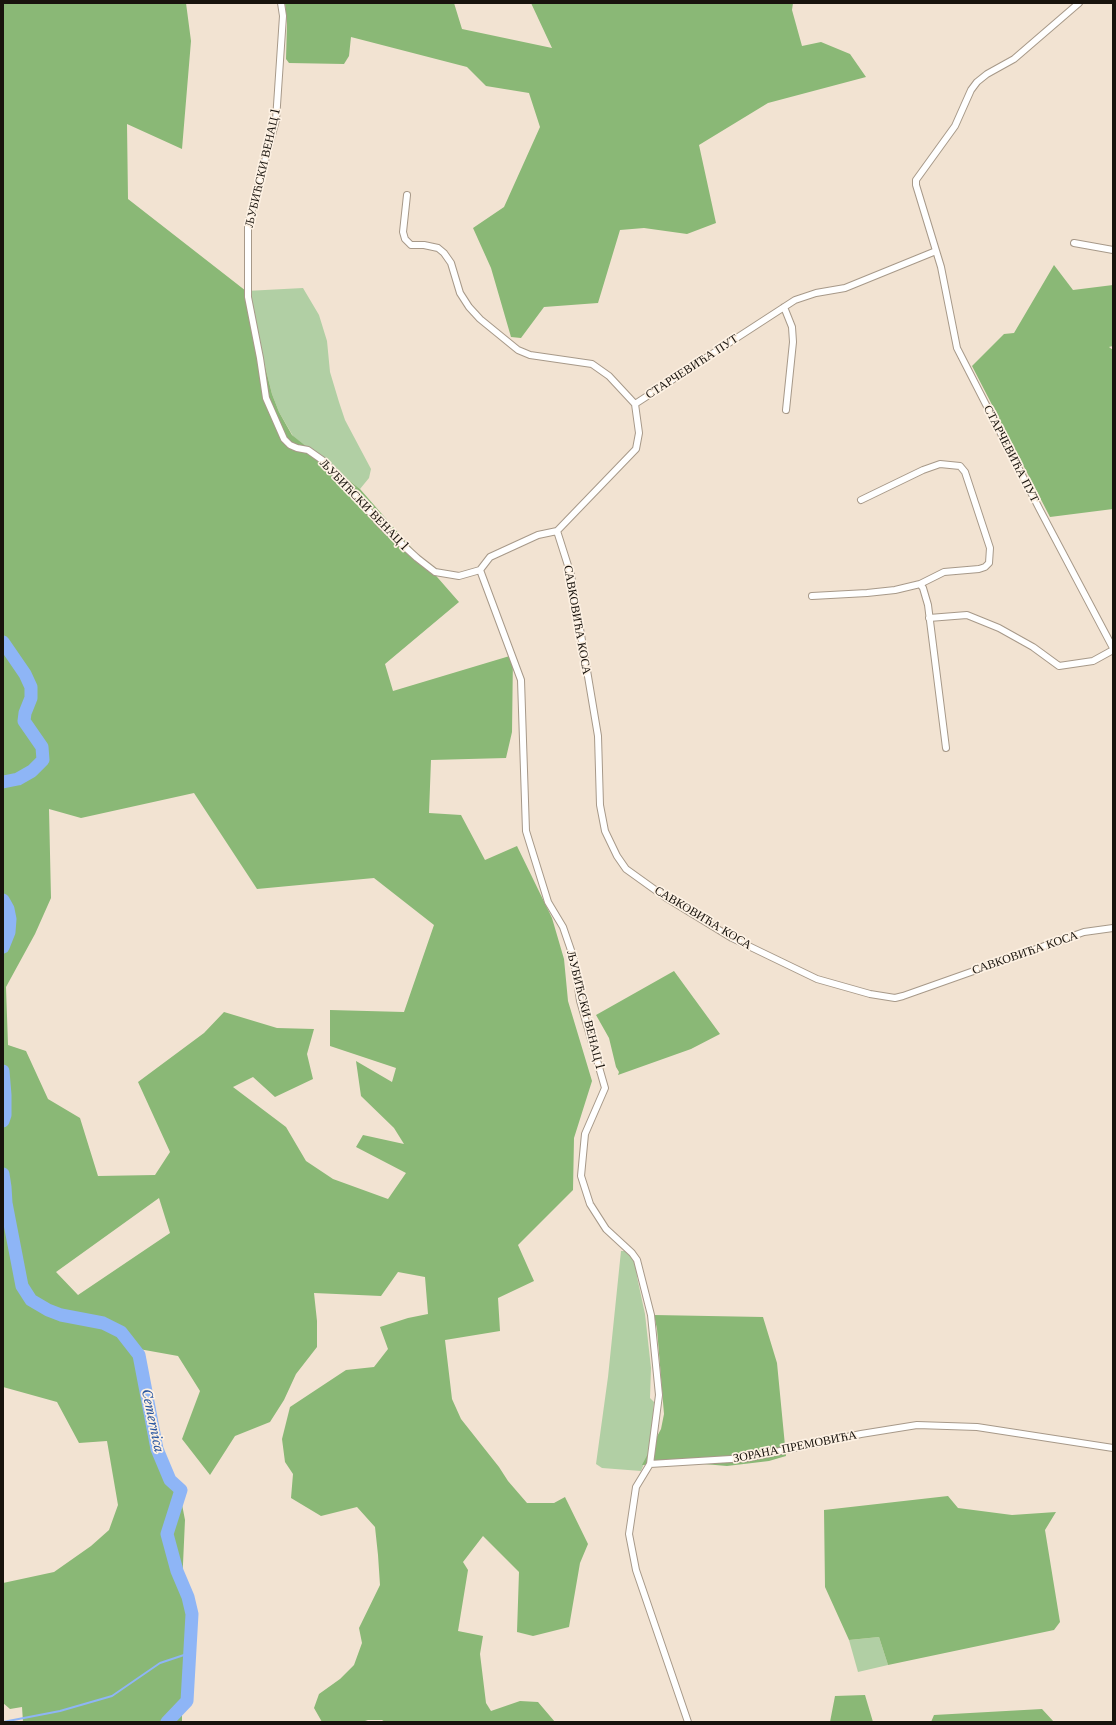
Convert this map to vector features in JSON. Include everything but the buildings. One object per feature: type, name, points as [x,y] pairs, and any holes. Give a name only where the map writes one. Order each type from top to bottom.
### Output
[{"type":"street","name":"ЉУБИЋСКИ ВЕНАЦ 1","points":[[282,3],[283,16],[276,120],[248,224],[248,298],[266,398],[284,439],[290,445],[308,450],[325,462],[383,527],[417,558],[435,572],[459,576],[480,570],[521,680],[526,831],[548,902],[563,927],[574,959],[580,1000],[604,1088],[585,1134],[581,1176],[590,1204],[606,1229],[632,1253],[637,1260],[651,1315],[659,1395],[650,1464]]},
{"type":"street","name":"СТАРЧЕВИЋА ПУТ","points":[[929,618],[967,615],[999,628],[1033,647],[1059,666],[1093,661],[1113,649],[957,348],[936,251],[916,185],[916,180],[955,126],[971,90],[977,82],[987,74],[1014,59],[1079,3]]},
{"type":"street","name":"СТАРЧЕВИЋА ПУТ","points":[[407,195],[403,232],[405,239],[411,245],[424,245],[438,248],[444,253],[451,263],[463,297],[469,307],[485,324],[518,350],[530,355],[592,364],[610,376],[635,404],[795,300],[845,288],[936,251]]},
{"type":"street","points":[[1074,243],[1113,250]]},
{"type":"street","points":[[784,307],[792,327],[793,342],[786,410]]},
{"type":"street","points":[[480,570],[490,557],[532,538],[557,531],[636,449],[639,433],[635,404]]},
{"type":"street","points":[[812,596],[895,590],[920,584],[944,572],[979,570],[989,563],[990,548],[965,472],[960,466],[940,464],[922,470],[861,500]]},
{"type":"street","name":"САВКОВИЋА КОСА","points":[[557,531],[571,575],[598,736],[600,805],[605,831],[617,856],[626,869],[665,897],[732,938],[817,979],[870,994],[895,998],[1084,932],[1113,928]]},
{"type":"street","points":[[920,584],[923,588],[928,605],[946,748]]},
{"type":"street","name":"ЗОРАНА ПРЕМОВИЋА","points":[[650,1464],[748,1458],[861,1434],[917,1425],[977,1427],[1113,1448]]},
{"type":"street","points":[[650,1464],[636,1487],[628,1534],[636,1570],[688,1722]]},
{"type":"green space","points":[[3,3],[186,3],[191,41],[182,149],[127,124],[128,199],[246,291],[272,394],[279,412],[292,435],[360,489],[459,602],[385,664],[393,691],[513,655],[512,732],[506,758],[431,760],[429,813],[461,815],[485,860],[517,846],[552,918],[564,959],[568,1001],[592,1081],[574,1138],[573,1190],[518,1245],[534,1281],[498,1298],[500,1331],[445,1340],[452,1399],[461,1419],[499,1467],[508,1481],[527,1503],[554,1503],[565,1497],[588,1544],[580,1563],[569,1627],[533,1636],[517,1632],[519,1572],[483,1536],[463,1562],[468,1570],[458,1631],[483,1636],[480,1654],[486,1703],[491,1711],[520,1701],[538,1702],[555,1722],[385,1722],[382,1720],[368,1720],[362,1722],[322,1722],[314,1708],[319,1694],[340,1679],[354,1665],[362,1643],[359,1628],[380,1585],[378,1555],[375,1527],[357,1507],[321,1516],[291,1498],[293,1474],[285,1462],[282,1439],[290,1407],[346,1370],[374,1367],[388,1349],[380,1327],[408,1318],[428,1314],[425,1277],[398,1272],[381,1296],[314,1293],[317,1321],[317,1347],[296,1374],[284,1400],[270,1422],[235,1436],[210,1475],[182,1439],[200,1391],[178,1356],[139,1349],[150,1387],[163,1460],[180,1494],[185,1520],[182,1586],[191,1620],[182,1701],[182,1722],[23,1722],[22,1707],[10,1709],[3,1703],[3,1583],[54,1572],[91,1546],[109,1530],[118,1505],[107,1441],[79,1443],[57,1402],[3,1387]],"holes":[[[194,793],[257,889],[374,878],[434,925],[404,1012],[330,1010],[330,1046],[396,1068],[392,1082],[356,1061],[361,1096],[394,1128],[404,1144],[363,1135],[356,1147],[406,1173],[388,1199],[333,1179],[306,1161],[286,1127],[233,1087],[253,1077],[275,1097],[313,1079],[307,1054],[314,1029],[277,1028],[224,1012],[204,1033],[138,1082],[170,1152],[155,1175],[98,1176],[80,1118],[48,1099],[26,1051],[8,1045],[6,987],[35,934],[51,898],[49,809],[81,818]],[[159,1198],[170,1233],[78,1295],[56,1272]]]},
{"type":"green space","points":[[285,3],[454,3],[462,29],[552,48],[531,3],[793,3],[792,10],[802,46],[821,42],[850,54],[866,77],[768,103],[699,145],[716,223],[687,234],[644,228],[620,230],[598,303],[544,307],[521,338],[511,337],[491,268],[473,228],[504,207],[540,127],[529,93],[486,86],[467,67],[351,37],[349,56],[344,64],[289,63],[286,59],[287,24]]},
{"type":"green space","points":[[1054,265],[1073,290],[1113,285],[1113,346],[1109,347],[1113,350],[1113,509],[1050,517],[972,366],[1004,334],[1014,333]]},
{"type":"green space","points":[[303,288],[319,315],[327,341],[330,372],[345,420],[371,469],[369,478],[360,489],[293,436],[279,412],[272,394],[246,291]]},
{"type":"green space","points":[[674,971],[720,1034],[691,1049],[618,1075],[619,1072],[616,1067],[609,1038],[596,1015]]},
{"type":"green space","points":[[621,1251],[625,1251],[636,1261],[637,1277],[645,1314],[651,1368],[650,1398],[654,1402],[650,1449],[641,1471],[602,1468],[596,1464],[608,1377]]},
{"type":"green space","points":[[654,1315],[763,1317],[777,1363],[786,1456],[769,1461],[727,1466],[692,1463],[642,1465],[661,1429],[664,1414],[657,1329]]},
{"type":"green space","points":[[948,1496],[958,1508],[1012,1515],[1056,1512],[1045,1530],[1060,1622],[1054,1630],[888,1665],[879,1637],[849,1640],[825,1587],[824,1510]]},
{"type":"green space","points":[[879,1637],[888,1665],[858,1672],[849,1640]]},
{"type":"green space","points":[[865,1695],[873,1722],[830,1722],[835,1696]]},
{"type":"green space","points":[[1042,1709],[1054,1722],[931,1722],[934,1715]]},
{"type":"waterway","name":"Cemernica","points":[[3,642],[25,674],[31,687],[31,698],[25,713],[24,721],[42,747],[43,760],[32,771],[18,779],[3,782]]},
{"type":"waterway","name":"Cemernica","points":[[3,900],[8,909],[10,919],[9,932],[3,947]]},
{"type":"waterway","name":"Cemernica","points":[[3,1071],[5,1095],[5,1115],[3,1121]]},
{"type":"waterway","name":"Cemernica","points":[[3,1174],[6,1203],[22,1286],[31,1300],[48,1310],[61,1315],[103,1323],[121,1332],[139,1355],[157,1449],[170,1480],[181,1490],[167,1534],[177,1571],[188,1597],[192,1614],[187,1701],[167,1722]]},
{"type":"waterway","points":[[3,1722],[60,1711],[112,1696],[160,1663],[190,1653]]}]
